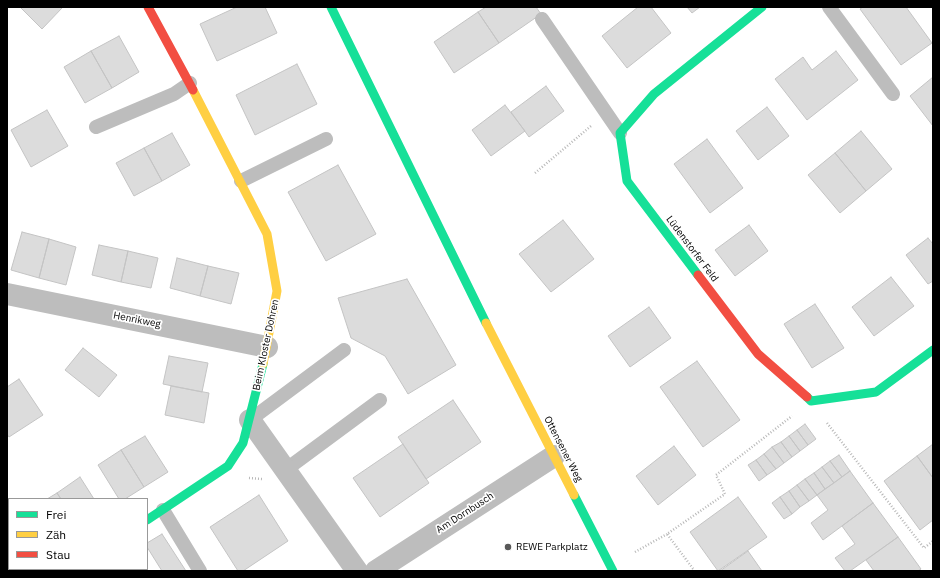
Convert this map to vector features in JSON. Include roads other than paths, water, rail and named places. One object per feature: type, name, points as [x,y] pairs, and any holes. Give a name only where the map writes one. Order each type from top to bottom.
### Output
[{"type":"street","name":"Beim Kloster Dohren","points":[[148,7],[190,83],[267,234],[277,291],[267,347],[250,420],[243,443],[228,466],[148,519]]},
{"type":"street","name":"Ottensener Weg","points":[[331,7],[493,336],[613,571]]},
{"type":"street","points":[[620,134],[654,94],[762,7]]},
{"type":"street","name":"Lüdenstorfer Feld","points":[[620,134],[627,181],[758,354],[811,401],[876,392],[933,350]]},
{"type":"street","name":"Henrikweg","points":[[7,294],[267,347]]},
{"type":"street","points":[[250,420],[276,475],[356,571]]},
{"type":"street","name":"Am Dornbusch","points":[[376,571],[554,456]]},
{"type":"lane","points":[[829,7],[893,94]]},
{"type":"lane","points":[[542,19],[620,134]]},
{"type":"lane","points":[[96,127],[174,94],[190,83]]},
{"type":"lane","points":[[241,181],[326,139]]},
{"type":"lane","points":[[250,420],[344,350]]},
{"type":"lane","points":[[276,475],[380,400]]},
{"type":"lane","points":[[163,510],[200,571]]},
{"type":"place","name":"REWE Parkplatz","points":[[508,547]]}]
